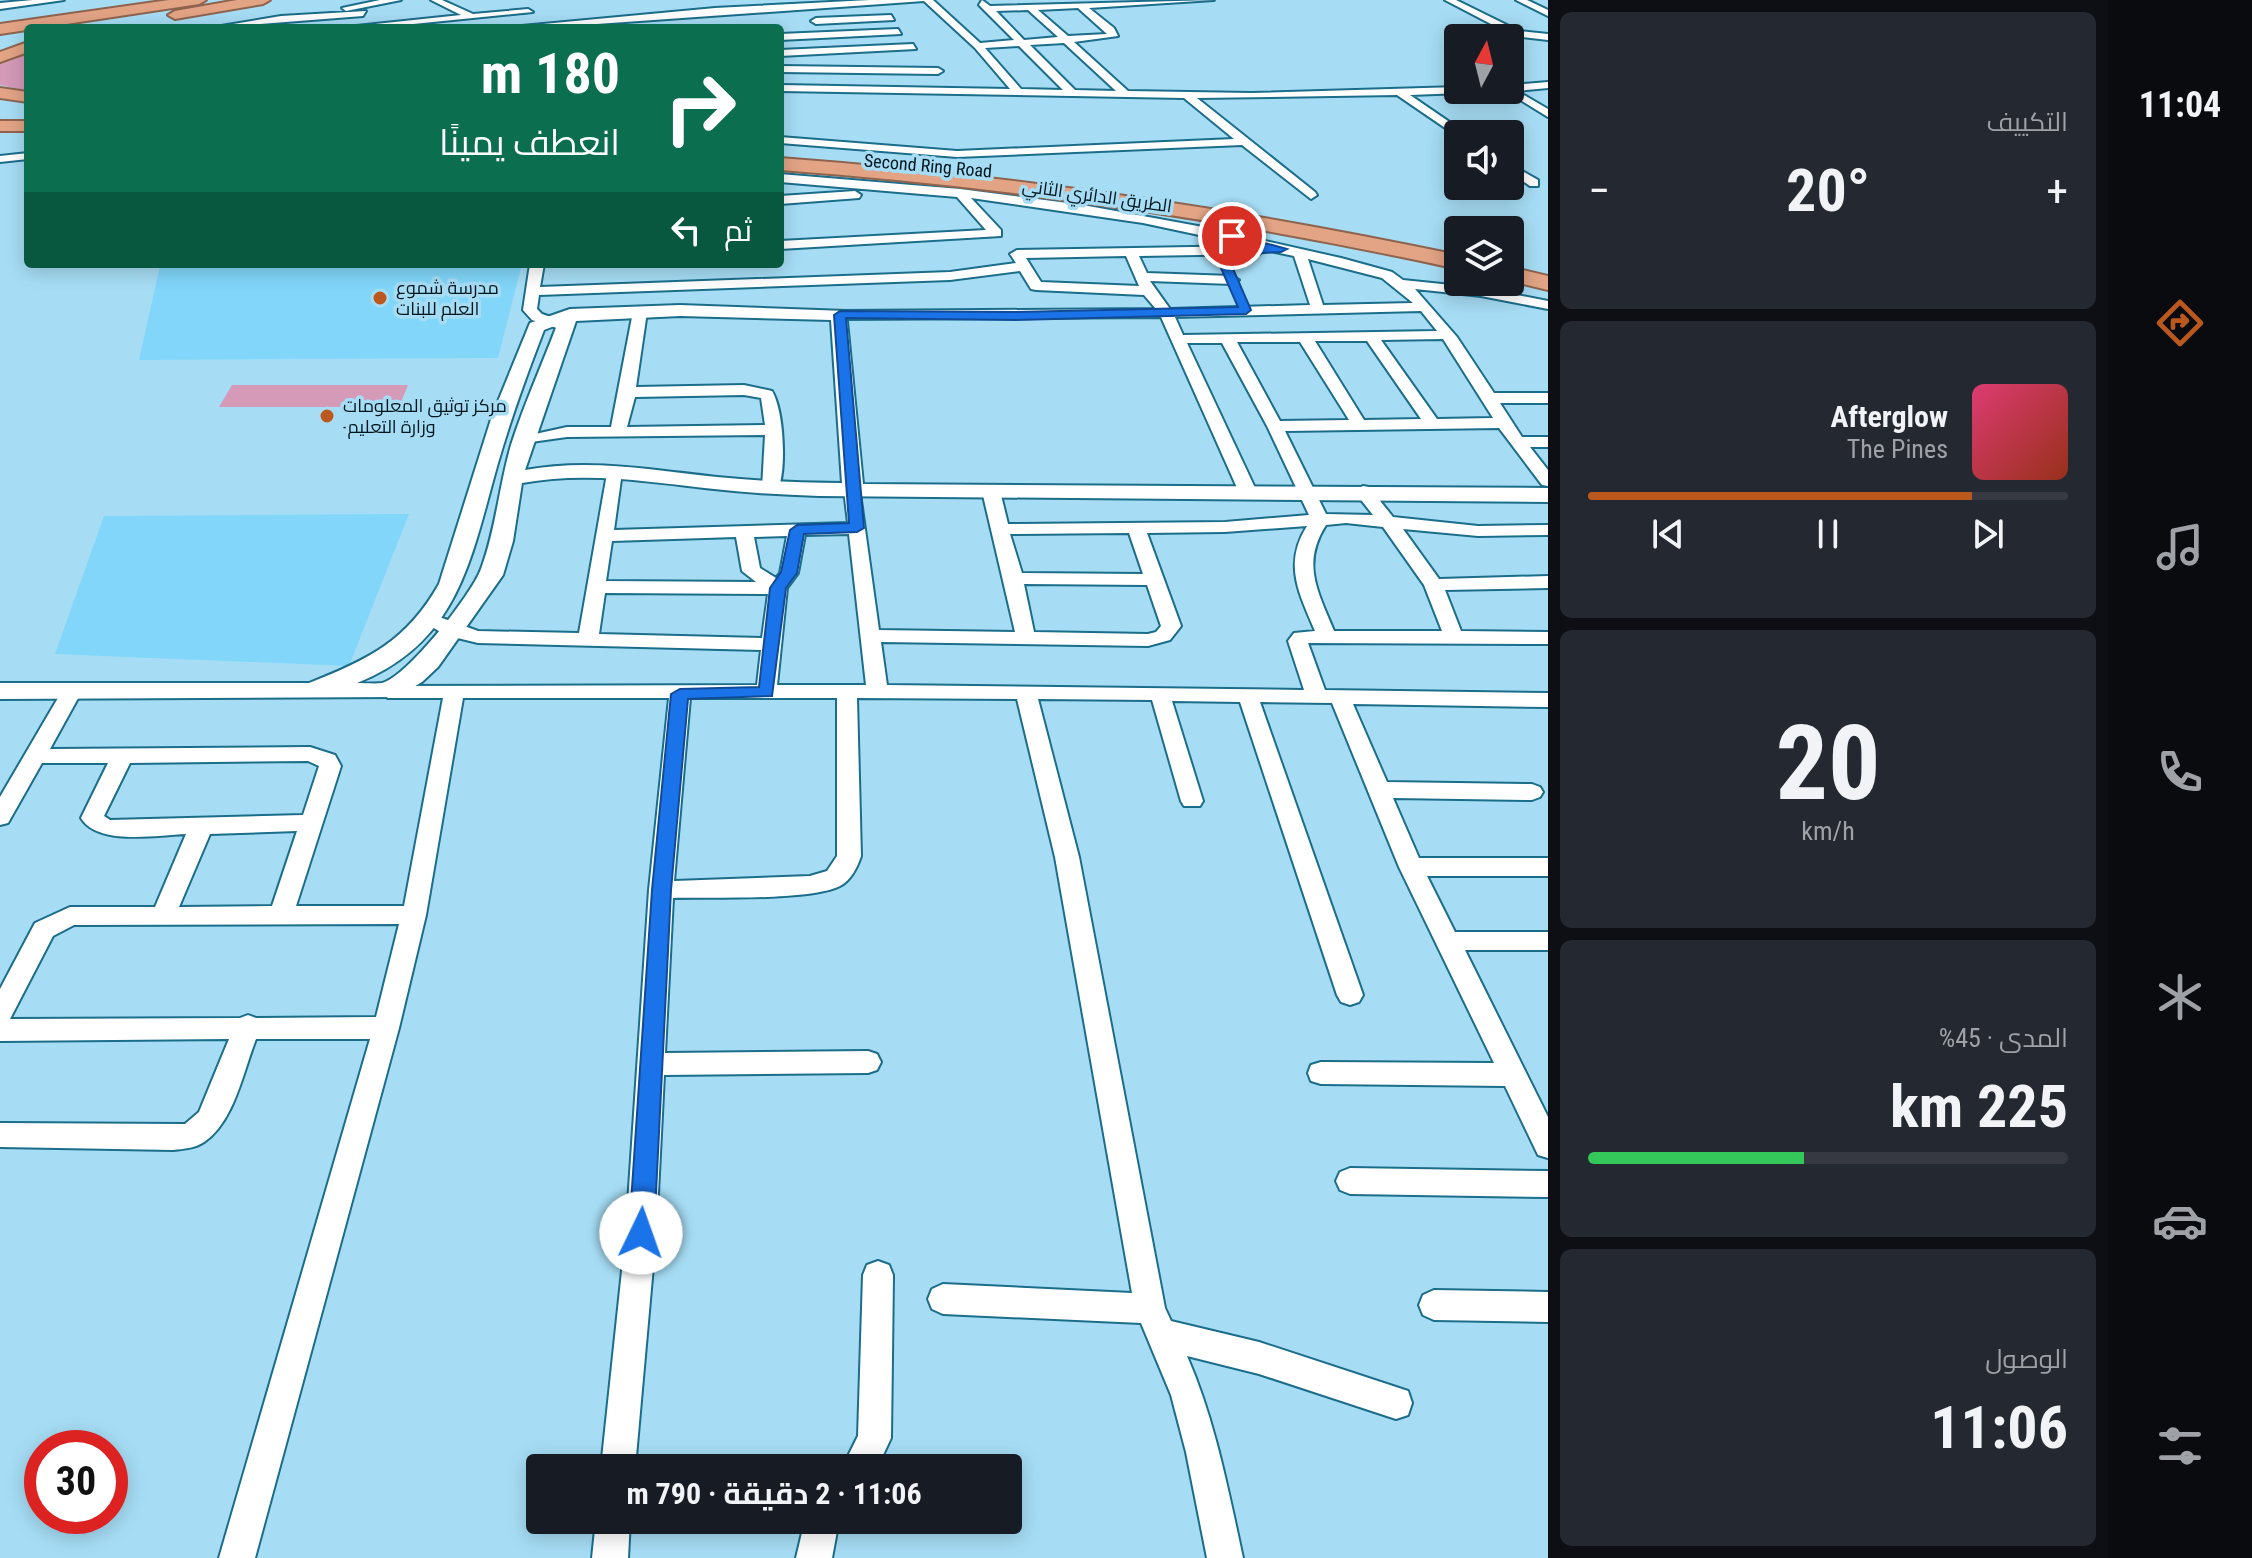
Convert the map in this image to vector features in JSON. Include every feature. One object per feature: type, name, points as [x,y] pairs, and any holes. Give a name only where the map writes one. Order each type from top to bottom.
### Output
[{"type":"highway","points":[[74,24],[214,3],[263,0]]},
{"type":"highway","points":[[148,24],[274,0]]},
{"type":"highway","points":[[76,24],[214,3]]},
{"type":"highway","points":[[110,24],[214,3]]},
{"type":"highway","points":[[0,35],[24,31]]},
{"type":"highway","points":[[0,35],[24,34]]},
{"type":"highway","points":[[0,57],[24,48]]},
{"type":"highway","points":[[0,93],[24,96]]},
{"type":"highway","points":[[0,110],[24,110]]},
{"type":"highway","points":[[0,118],[24,118]]},
{"type":"highway","points":[[0,126],[24,126]]},
{"type":"highway","name":"Second Ring Road","points":[[784,154],[935,166],[1199,198],[1444,250]]},
{"type":"highway","name":"الطريق الدائري الثاني","points":[[784,164],[937,176],[1078,192],[1444,251]]},
{"type":"highway","points":[[1524,263],[1548,269]]},
{"type":"highway","points":[[1524,277],[1548,283]]},
{"type":"street","points":[[0,6],[60,0]]},
{"type":"street","points":[[268,21],[361,13],[397,0]]},
{"type":"street","points":[[435,0],[471,17],[475,24]]},
{"type":"street","points":[[555,24],[715,11],[736,5],[920,0]]},
{"type":"street","points":[[928,0],[978,46],[1018,92]]},
{"type":"street","points":[[978,0],[1024,42],[1071,92]]},
{"type":"street","points":[[988,9],[1078,2],[1210,0]]},
{"type":"street","points":[[1449,0],[1517,34],[1548,37]]},
{"type":"street","points":[[1520,0],[1548,13]]},
{"type":"street","points":[[887,1],[898,32],[955,91]]},
{"type":"street","points":[[978,46],[1107,37],[1114,33],[1078,2]]},
{"type":"street","points":[[422,8],[477,4]]},
{"type":"street","points":[[616,4],[629,18]]},
{"type":"street","points":[[258,24],[379,7],[408,9]]},
{"type":"street","points":[[1030,7],[1124,92]]},
{"type":"street","points":[[391,24],[543,11]]},
{"type":"street","points":[[715,11],[719,22]]},
{"type":"street","points":[[361,13],[367,24]]},
{"type":"street","points":[[653,16],[656,24]]},
{"type":"street","points":[[797,22],[891,18]]},
{"type":"street","points":[[784,37],[898,32]]},
{"type":"street","points":[[784,53],[913,47]]},
{"type":"street","points":[[784,69],[938,71]]},
{"type":"street","points":[[1524,87],[1548,85]]},
{"type":"street","points":[[784,88],[1185,94],[1444,91]]},
{"type":"street","points":[[1401,93],[1444,122]]},
{"type":"street","points":[[1185,94],[1311,195]]},
{"type":"street","points":[[1524,97],[1548,114]]},
{"type":"street","points":[[784,140],[957,154],[1244,142]]},
{"type":"street","points":[[0,159],[24,156]]},
{"type":"street","points":[[1524,176],[1534,183]]},
{"type":"street","points":[[784,178],[960,193],[1135,215],[1369,269],[1404,284],[1481,292],[1548,305]]},
{"type":"street","points":[[784,200],[912,188]]},
{"type":"street","points":[[960,193],[1021,260],[1036,286],[1071,289],[1146,284],[1239,295],[1318,310],[1423,307]]},
{"type":"street","points":[[784,245],[996,233]]},
{"type":"street","points":[[534,291],[950,276],[1021,260],[1130,251],[1281,249]]},
{"type":"street","points":[[1130,251],[1146,284],[1165,311],[1247,490]]},
{"type":"street","points":[[1220,252],[1239,295]]},
{"type":"street","points":[[1300,254],[1318,310]]},
{"type":"street","points":[[537,268],[530,310],[532,315],[559,320]]},
{"type":"street","points":[[1404,284],[1445,335],[1504,423],[1548,481]]},
{"type":"street","points":[[1071,289],[1083,315]]},
{"type":"street","points":[[312,691],[375,667],[408,644],[431,620],[458,572],[499,423],[536,327],[559,320],[640,312],[1083,315],[1165,311],[1239,295]]},
{"type":"street","points":[[618,432],[628,392],[640,312]]},
{"type":"street","points":[[840,315],[853,490],[877,691]]},
{"type":"street","points":[[388,691],[419,672],[484,587],[494,567],[502,541],[512,479],[559,320]]},
{"type":"street","points":[[1370,335],[1432,423]]},
{"type":"street","points":[[1177,339],[1445,335]]},
{"type":"street","points":[[1304,336],[1359,424]]},
{"type":"street","points":[[1227,338],[1275,426],[1320,520]]},
{"type":"street","points":[[628,392],[759,391],[767,394],[771,400],[771,488]]},
{"type":"street","points":[[1490,398],[1548,398]]},
{"type":"street","points":[[1275,426],[1504,423]]},
{"type":"street","points":[[523,441],[567,432],[772,430]]},
{"type":"street","points":[[1518,442],[1548,442]]},
{"type":"street","points":[[512,479],[550,470],[614,472],[771,488],[1548,495]]},
{"type":"street","points":[[588,639],[614,472]]},
{"type":"street","points":[[991,491],[1014,578],[1026,640]]},
{"type":"street","points":[[1363,491],[1433,585],[1454,637]]},
{"type":"street","points":[[1000,529],[1137,530],[1346,518],[1478,531],[1548,530]]},
{"type":"street","points":[[1320,520],[1306,542],[1303,579],[1326,635]]},
{"type":"street","points":[[604,536],[857,528]]},
{"type":"street","points":[[766,692],[778,588],[789,573],[797,530]]},
{"type":"street","points":[[869,636],[1026,640],[1148,640],[1163,636],[1171,626],[1137,530]]},
{"type":"street","points":[[744,532],[751,571],[778,588]]},
{"type":"street","points":[[1014,578],[1157,580]]},
{"type":"street","points":[[1433,585],[1548,582]]},
{"type":"street","points":[[596,587],[778,588]]},
{"type":"street","points":[[431,620],[452,631],[478,637],[770,644]]},
{"type":"street","points":[[1548,638],[1308,635],[1298,641],[1378,790],[1411,867],[1548,1146]]},
{"type":"street","points":[[0,691],[680,694],[877,691],[1548,700]]},
{"type":"street","points":[[0,817],[72,691]]},
{"type":"street","points":[[237,1558],[386,1028],[414,915],[454,691]]},
{"type":"street","points":[[1026,692],[1067,857],[1155,1321],[1187,1394],[1203,1452],[1225,1558]]},
{"type":"street","points":[[661,890],[810,885],[839,877],[849,856],[847,693]]},
{"type":"street","points":[[619,1454],[641,1233],[661,890],[680,694]]},
{"type":"street","points":[[1160,694],[1192,801]]},
{"type":"street","points":[[1248,696],[1350,995]]},
{"type":"street","points":[[35,756],[319,756],[330,766],[282,913]]},
{"type":"street","points":[[122,756],[92,818],[105,828],[312,823]]},
{"type":"street","points":[[1378,790],[1532,792]]},
{"type":"street","points":[[163,915],[201,827]]},
{"type":"street","points":[[1411,867],[1548,867]]},
{"type":"street","points":[[0,1013],[44,930],[70,916],[414,915]]},
{"type":"street","points":[[1447,941],[1548,941]]},
{"type":"street","points":[[0,1030],[248,1026],[386,1028]]},
{"type":"street","points":[[0,1135],[173,1138],[192,1135],[210,1120],[248,1026]]},
{"type":"street","points":[[651,1064],[868,1062]]},
{"type":"street","points":[[1321,1073],[1514,1075]]},
{"type":"street","points":[[1350,1181],[1548,1184]]},
{"type":"street","points":[[866,1454],[874,1438],[878,1275]]},
{"type":"street","points":[[943,1299],[1155,1321],[1396,1403]]},
{"type":"street","points":[[1434,1305],[1548,1307]]},
{"type":"street","points":[[610,1558],[612,1534]]},
{"type":"street","points":[[814,1558],[819,1534]]},
{"type":"shaded area","points":[[24,52],[24,90],[0,85],[0,63]]},
{"type":"shaded area","points":[[160,268],[521,268],[498,358],[139,360]]},
{"type":"shaded area","points":[[232,385],[408,385],[399,407],[219,407]]},
{"type":"shaded area","points":[[409,514],[349,666],[55,654],[104,516]]},
{"type":"place","name":"مدرسة شموع العلم للبنات","points":[[380,298]]},
{"type":"place","name":"مركز توثيق المعلومات -وزارة التعليم","points":[[327,416]]},
{"type":"route","points":[[641,1233],[661,890],[680,694],[766,692],[778,588],[789,573],[797,530],[857,528],[840,315],[1015,316],[1246,310],[1220,252],[1281,249],[1232,236]]}]
